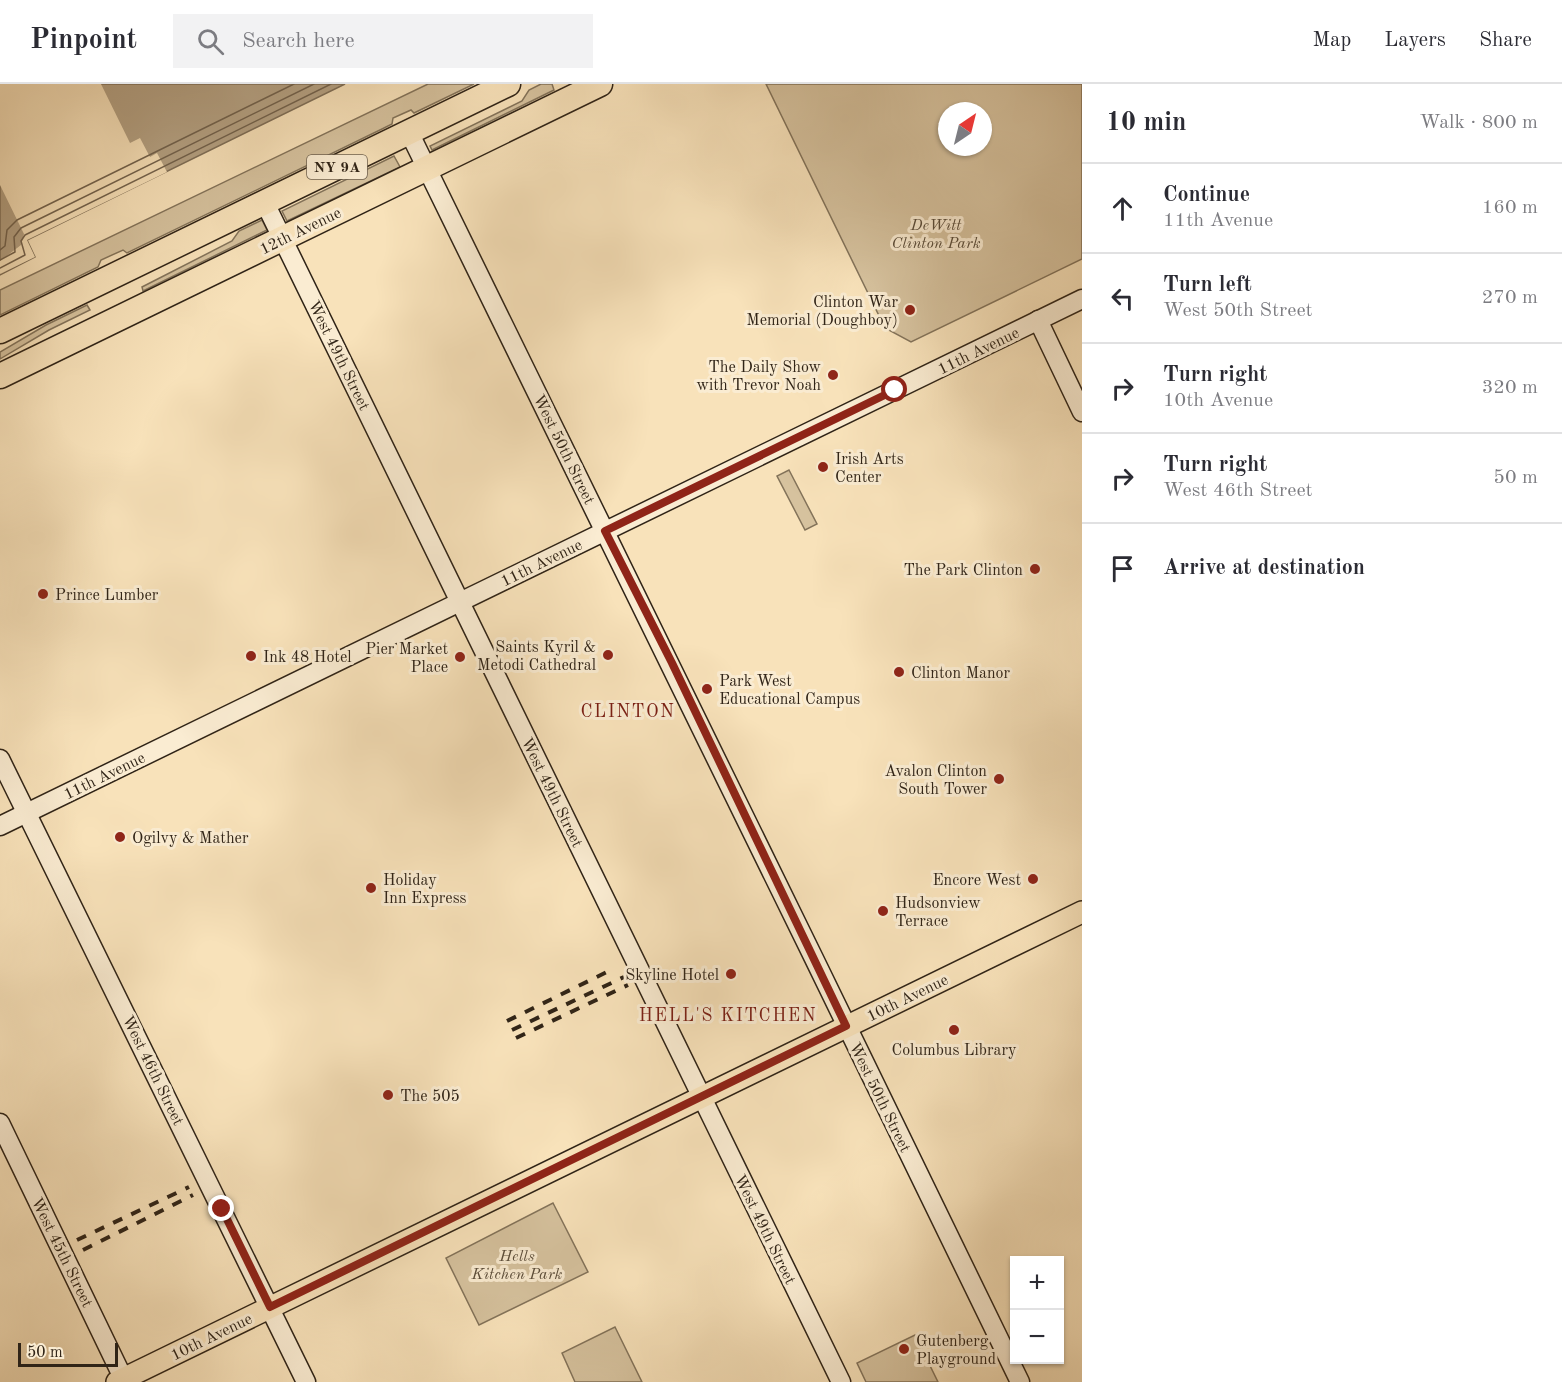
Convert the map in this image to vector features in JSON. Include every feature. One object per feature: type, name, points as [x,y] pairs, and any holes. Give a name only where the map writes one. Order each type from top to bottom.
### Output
[{"type":"highway","name":"NY 9A","points":[[0,331],[508,84]]},
{"type":"highway","name":"12th Avenue","points":[[0,376],[600,84]]},
{"type":"highway","points":[[86,290],[103,326]]},
{"type":"main road","name":"West 50th Street","points":[[410,132],[672,663],[1020,1382]]},
{"type":"main road","name":"West 49th Street","points":[[265,202],[841,1382]]},
{"type":"main road","name":"11th Avenue","points":[[0,826],[1082,299]]},
{"type":"main road","points":[[1038,320],[1082,412]]},
{"type":"main road","name":"West 46th Street","points":[[0,759],[306,1382]]},
{"type":"main road","name":"10th Avenue","points":[[122,1381],[1082,912]]},
{"type":"main road","name":"West 45th Street","points":[[0,1123],[122,1381]]},
{"type":"green space","points":[[428,84],[474,84],[414,113],[411,110],[393,118],[392,124],[127,253],[123,250],[101,260],[98,267],[0,315],[0,290]]},
{"type":"green space","points":[[541,84],[552,84],[554,90],[432,150],[430,146],[522,101],[529,90]]},
{"type":"green space","name":"DeWitt Clinton Park","points":[[766,84],[1082,84],[1082,259],[911,342],[885,328]]},
{"type":"green space","points":[[394,156],[400,167],[287,221],[282,211]]},
{"type":"green space","points":[[262,220],[267,230],[143,291],[142,287],[232,241],[239,231]]},
{"type":"green space","points":[[87,305],[90,310],[49,330],[0,359],[0,352],[46,325]]},
{"type":"green space","points":[[789,470],[817,524],[805,530],[777,476]]},
{"type":"green space","name":"Hells Kitchen Park","points":[[553,1203],[588,1272],[479,1325],[446,1258]]},
{"type":"green space","points":[[615,1327],[642,1382],[575,1382],[562,1353]]},
{"type":"green space","name":"Gutenberg Playground","points":[[915,1335],[938,1382],[866,1382],[857,1363]]},
{"type":"water","points":[[0,84],[345,84],[27,240],[35,257],[0,275]]},
{"type":"pier","points":[[0,84],[101,84],[130,143],[140,138],[150,157],[157,153],[167,172],[27,240],[35,257],[0,274],[0,261],[21,245],[24,234],[0,185]]},
{"type":"railway","points":[[507,1021],[613,969]]},
{"type":"railway","points":[[512,1030],[624,977]]},
{"type":"railway","points":[[516,1038],[628,985]]},
{"type":"railway","points":[[77,1240],[189,1187]]},
{"type":"railway","points":[[83,1250],[193,1195]]},
{"type":"place","name":"Clinton War Memorial (Doughboy)","points":[[910,310]]},
{"type":"place","name":"The Daily Show with Trevor Noah","points":[[833,375]]},
{"type":"place","name":"Irish Arts Center","points":[[823,467]]},
{"type":"place","name":"The Park Clinton","points":[[1035,569]]},
{"type":"place","name":"Prince Lumber","points":[[43,594]]},
{"type":"place","name":"Saints Kyril & Metodi Cathedral","points":[[608,655]]},
{"type":"place","name":"Ink 48 Hotel","points":[[251,656]]},
{"type":"place","name":"Pier Market Place","points":[[460,657]]},
{"type":"place","name":"Clinton Manor","points":[[899,672]]},
{"type":"place","name":"Park West Educational Campus","points":[[707,689]]},
{"type":"place","name":"Avalon Clinton South Tower","points":[[999,779]]},
{"type":"place","name":"Ogilvy & Mather","points":[[120,837]]},
{"type":"place","name":"Encore West","points":[[1033,879]]},
{"type":"place","name":"Holiday Inn Express","points":[[371,888]]},
{"type":"place","name":"Hudsonview Terrace","points":[[883,911]]},
{"type":"place","name":"Skyline Hotel","points":[[731,974]]},
{"type":"place","name":"Columbus Library","points":[[954,1030]]},
{"type":"place","name":"The 505","points":[[388,1095]]},
{"type":"place","name":"Gutenberg Playground","points":[[904,1349]]},
{"type":"district","name":"CLINTON","points":[[628,711]]},
{"type":"district","name":"HELL'S KITCHEN","points":[[728,1015]]},
{"type":"route","points":[[222,1209],[270,1307],[846,1026],[672,663],[605,531],[895,390]]}]
